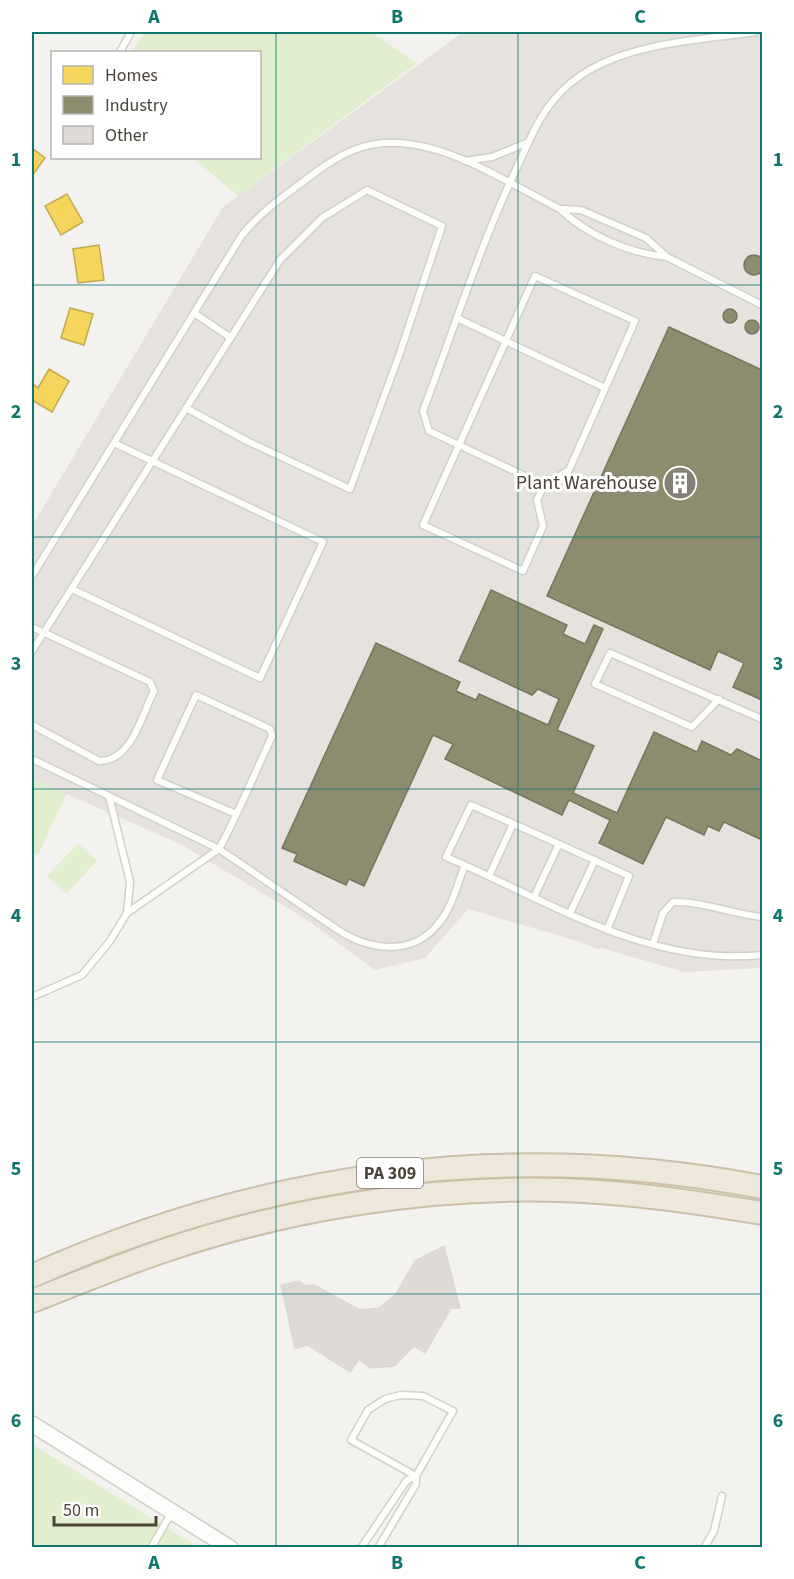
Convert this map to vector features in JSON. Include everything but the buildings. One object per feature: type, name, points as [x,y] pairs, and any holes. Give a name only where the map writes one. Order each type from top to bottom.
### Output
[{"type":"highway","name":"PA 309","points":[[32,1276],[124,1237],[204,1212],[284,1191],[398,1172],[481,1165],[549,1165],[642,1169],[762,1186]]},
{"type":"highway","name":"PA 309","points":[[32,1301],[165,1250],[240,1229],[317,1211],[407,1198],[472,1192],[559,1190],[668,1198],[762,1213]]},
{"type":"street","points":[[32,1424],[230,1548]]},
{"type":"lane","points":[[121,51],[131,32]]},
{"type":"lane","points":[[544,485],[429,431],[423,411],[509,184],[551,102],[571,83],[591,69],[642,50],[755,32]]},
{"type":"lane","points":[[32,576],[242,235],[258,216],[332,161],[356,149],[401,142],[428,146],[465,161],[560,208],[581,210],[646,238],[667,257],[762,305]]},
{"type":"lane","points":[[465,161],[492,157],[530,142]]},
{"type":"lane","points":[[32,651],[151,461],[280,260],[322,219],[368,190],[442,226],[401,350],[350,489],[247,441],[186,408]]},
{"type":"lane","points":[[560,208],[577,225],[642,254],[667,257]]},
{"type":"lane","points":[[535,276],[635,321],[569,470],[544,485],[537,500],[543,526],[523,571],[423,525],[507,341],[535,276]]},
{"type":"lane","points":[[194,314],[231,338]]},
{"type":"lane","points":[[457,318],[605,388]]},
{"type":"lane","points":[[72,589],[260,678],[323,542],[114,443]]},
{"type":"lane","points":[[32,627],[150,682],[154,691],[124,753],[111,761],[99,761],[32,725]]},
{"type":"lane","points":[[719,699],[692,727],[595,684],[610,652],[719,699],[762,719]]},
{"type":"lane","points":[[32,997],[82,975],[110,941],[127,913],[219,849],[236,814],[272,736],[270,729],[196,695],[157,780],[236,814]]},
{"type":"lane","points":[[32,759],[219,849],[353,939],[376,947],[389,948],[416,941],[439,924],[450,905],[465,865]]},
{"type":"lane","points":[[109,796],[130,882],[127,913]]},
{"type":"lane","points":[[607,930],[628,876],[471,805],[446,857],[621,937],[716,956],[762,955]]},
{"type":"lane","points":[[489,876],[513,824]]},
{"type":"lane","points":[[534,897],[559,844]]},
{"type":"lane","points":[[570,913],[596,860]]},
{"type":"lane","points":[[653,944],[663,913],[673,902],[762,917]]},
{"type":"lane","points":[[378,1548],[416,1484],[416,1476],[453,1411],[423,1396],[401,1395],[385,1399],[368,1410],[351,1440],[416,1476]]},
{"type":"lane","points":[[361,1548],[407,1480],[416,1476]]},
{"type":"lane","points":[[704,1548],[714,1531],[722,1496]]},
{"type":"lane","points":[[152,1548],[172,1511]]},
{"type":"lane","points":[[384,1511],[396,1519]]},
{"type":"shaded area","points":[[463,32],[762,32],[762,968],[684,972],[468,909],[425,958],[375,970],[304,918],[180,844],[32,779],[32,526],[223,207]]},
{"type":"shaded area","points":[[388,164],[444,164],[490,193],[390,439],[331,574],[261,720],[292,731],[249,824],[232,841],[32,746],[32,641],[122,496],[146,451],[170,424],[208,353],[251,291],[279,234],[326,195]]},
{"type":"shaded area","points":[[517,254],[660,321],[536,590],[395,534]]},
{"type":"shaded area","points":[[542,832],[586,847],[646,873],[667,876],[733,895],[762,894],[762,944],[671,937],[602,942],[599,950],[496,906],[503,878],[523,882]]},
{"type":"green space","points":[[145,32],[371,32],[417,63],[238,196],[194,159],[261,159],[261,51],[132,51]]},
{"type":"green space","points":[[32,778],[66,794],[38,855],[32,852]]},
{"type":"green space","points":[[78,843],[97,861],[66,894],[47,876]]},
{"type":"green space","points":[[32,1444],[198,1547],[32,1547]]},
{"type":"place","name":"Plant Warehouse","points":[[680,483]]}]
